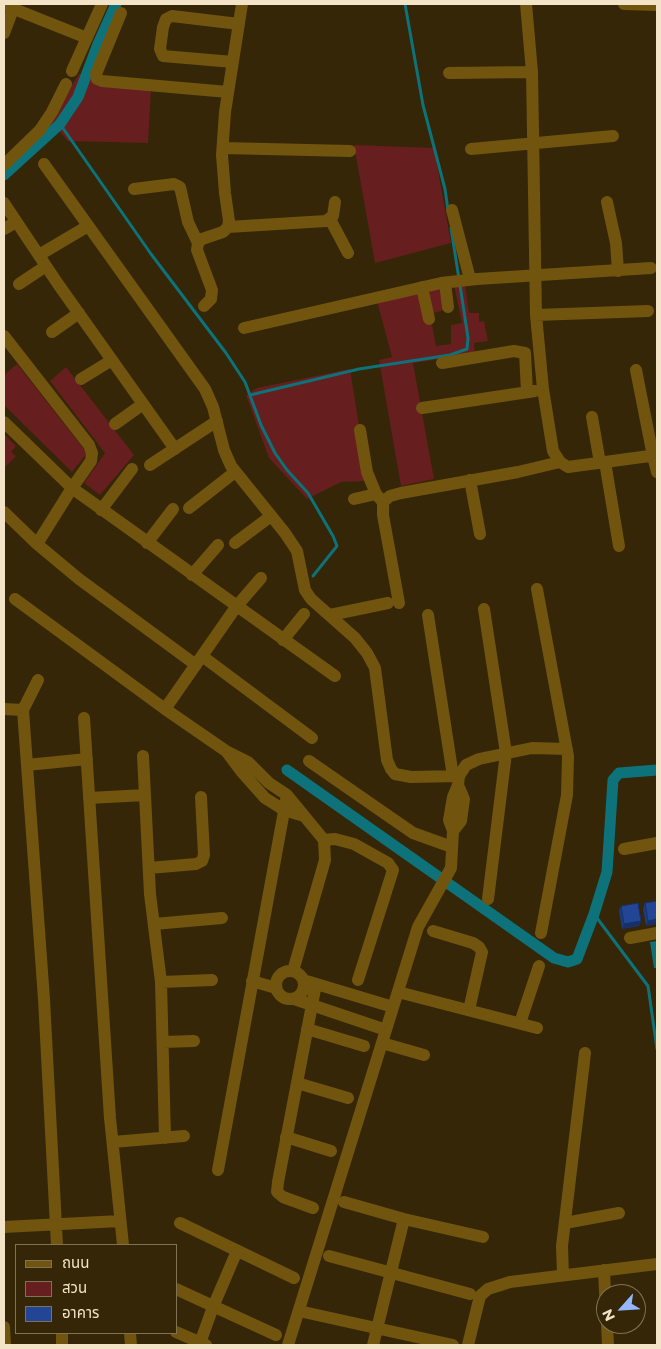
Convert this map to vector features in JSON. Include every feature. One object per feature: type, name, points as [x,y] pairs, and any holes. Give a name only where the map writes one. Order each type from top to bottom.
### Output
[{"type":"street","points":[[72,71],[102,4]]},
{"type":"street","points":[[204,306],[211,299],[212,290],[197,250],[198,244],[202,239],[223,232],[228,227],[229,221],[225,193],[223,148],[225,112],[242,4]]},
{"type":"street","points":[[526,4],[532,72],[536,316],[543,390],[553,451],[560,462],[568,467],[655,455]]},
{"type":"street","points":[[630,4],[657,5]]},
{"type":"street","points":[[4,32],[11,6],[87,38]]},
{"type":"street","points":[[121,13],[96,74],[97,78],[102,81],[228,92]]},
{"type":"street","points":[[233,62],[163,56],[160,49],[162,27],[166,19],[172,16],[239,24]]},
{"type":"street","points":[[449,73],[532,72]]},
{"type":"street","points":[[4,165],[40,130],[52,112],[66,84]]},
{"type":"street","points":[[471,149],[613,136]]},
{"type":"street","points":[[223,148],[350,151]]},
{"type":"street","points":[[44,164],[205,389],[213,407],[224,450],[231,466],[297,552],[305,590],[311,599],[355,638],[367,653],[375,668],[387,760],[391,769],[395,774],[410,777],[457,779]]},
{"type":"street","points":[[134,188],[174,184],[180,187],[188,222],[198,244]]},
{"type":"street","points":[[330,219],[333,216],[335,202]]},
{"type":"street","points":[[607,202],[616,243],[618,271]]},
{"type":"street","points":[[4,203],[78,313],[175,449]]},
{"type":"street","points":[[452,210],[468,280]]},
{"type":"street","points":[[228,227],[330,219]]},
{"type":"street","points":[[330,219],[348,253]]},
{"type":"street","points":[[4,229],[16,222]]},
{"type":"street","points":[[19,284],[42,261],[88,226]]},
{"type":"street","points":[[244,328],[448,282],[651,268]]},
{"type":"street","points":[[448,282],[448,307]]},
{"type":"street","points":[[422,287],[429,319]]},
{"type":"street","points":[[536,316],[648,311]]},
{"type":"street","points":[[52,332],[78,313]]},
{"type":"street","points":[[4,336],[89,445],[92,453],[92,461],[72,488],[37,544]]},
{"type":"street","points":[[442,364],[514,351],[525,353],[527,392]]},
{"type":"street","points":[[81,379],[112,360]]},
{"type":"street","points":[[636,370],[657,472]]},
{"type":"street","points":[[422,408],[543,390]]},
{"type":"street","points":[[115,424],[143,404]]},
{"type":"street","points":[[592,417],[619,546]]},
{"type":"street","points":[[150,464],[217,421]]},
{"type":"street","points":[[4,422],[72,488],[335,676]]},
{"type":"street","points":[[330,615],[394,603],[380,498],[367,472],[360,430]]},
{"type":"street","points":[[354,499],[380,498],[560,462]]},
{"type":"street","points":[[101,510],[132,469]]},
{"type":"street","points":[[189,508],[235,472]]},
{"type":"street","points":[[470,480],[480,534]]},
{"type":"street","points":[[148,543],[173,509]]},
{"type":"street","points":[[4,512],[37,544],[79,579],[312,738]]},
{"type":"street","points":[[236,543],[270,516]]},
{"type":"street","points":[[192,575],[218,545]]},
{"type":"street","points":[[165,709],[236,606],[261,578]]},
{"type":"street","points":[[537,589],[567,749],[567,795],[541,934]]},
{"type":"street","points":[[15,599],[165,709],[226,751],[248,762],[269,783],[287,795],[324,840],[325,860],[293,971]]},
{"type":"street","points":[[484,609],[506,753],[488,898]]},
{"type":"street","points":[[283,640],[304,614]]},
{"type":"street","points":[[288,1345],[418,927],[448,875],[453,831],[461,821],[464,799],[457,779],[428,615]]},
{"type":"street","points":[[38,680],[22,710],[45,1009],[57,1244]]},
{"type":"street","points":[[4,710],[22,710]]},
{"type":"street","points":[[84,718],[113,1142],[123,1244]]},
{"type":"street","points":[[457,779],[470,762],[532,748],[567,749]]},
{"type":"street","points":[[226,751],[241,772],[265,798],[284,810],[304,816]]},
{"type":"street","points":[[142,756],[149,868],[161,982],[165,1138]]},
{"type":"street","points":[[27,765],[87,759]]},
{"type":"street","points":[[309,761],[413,833],[452,847]]},
{"type":"street","points":[[89,798],[145,795]]},
{"type":"street","points":[[218,1170],[287,795]]},
{"type":"street","points":[[149,868],[196,864],[202,861],[204,855],[200,797]]},
{"type":"street","points":[[324,840],[354,844],[388,863],[393,870],[358,980]]},
{"type":"street","points":[[624,849],[657,843]]},
{"type":"street","points":[[154,924],[222,918]]},
{"type":"street","points":[[433,931],[479,947],[482,952],[469,1010]]},
{"type":"street","points":[[630,938],[657,932]]},
{"type":"street","points":[[520,1023],[539,966]]},
{"type":"street","points":[[294,999],[302,993],[303,980],[301,976],[293,971],[284,972],[276,983],[280,996],[386,1030]]},
{"type":"street","points":[[161,982],[212,980]]},
{"type":"street","points":[[303,980],[393,1008]]},
{"type":"street","points":[[252,981],[276,988]]},
{"type":"street","points":[[313,1208],[283,1197],[277,1192],[316,984]]},
{"type":"street","points":[[398,992],[537,1028]]},
{"type":"street","points":[[307,1029],[364,1046]]},
{"type":"street","points":[[163,1042],[194,1041]]},
{"type":"street","points":[[382,1044],[424,1056]]},
{"type":"street","points":[[564,1275],[562,1246],[564,1223],[585,1053]]},
{"type":"street","points":[[297,1083],[348,1098]]},
{"type":"street","points":[[113,1142],[184,1136]]},
{"type":"street","points":[[286,1137],[331,1151]]},
{"type":"street","points":[[344,1202],[483,1237]]},
{"type":"street","points":[[564,1223],[619,1213]]},
{"type":"street","points":[[373,1345],[404,1218]]},
{"type":"street","points":[[4,1227],[120,1221]]},
{"type":"street","points":[[180,1222],[294,1278]]},
{"type":"street","points":[[178,1333],[203,1344],[213,1307],[238,1251]]},
{"type":"street","points":[[329,1256],[470,1294]]},
{"type":"street","points":[[468,1345],[475,1309],[480,1296],[488,1289],[510,1282],[657,1264]]},
{"type":"street","points":[[604,1270],[605,1284]]},
{"type":"street","points":[[178,1290],[276,1335]]},
{"type":"street","points":[[298,1311],[453,1345]]},
{"type":"street","points":[[4,1327],[4,1345]]},
{"type":"green space","points":[[79,74],[151,89],[148,143],[68,141],[51,126],[55,111]]},
{"type":"green space","points":[[354,145],[434,148],[451,243],[375,263]]},
{"type":"green space","points":[[465,284],[469,313],[479,313],[479,322],[484,321],[488,341],[474,343],[475,354],[413,363],[434,479],[401,486],[379,360],[392,357],[377,301],[439,286],[444,310],[430,314],[436,346],[451,344],[451,325],[462,323],[454,285]]},
{"type":"green space","points":[[17,364],[87,453],[72,472],[4,405],[4,375]]},
{"type":"green space","points":[[66,367],[134,455],[100,495],[84,483],[105,453],[50,381]]},
{"type":"green space","points":[[350,369],[368,481],[341,482],[307,499],[269,458],[246,395],[257,388]]},
{"type":"green space","points":[[4,434],[16,446],[11,452],[16,456],[4,468]]},
{"type":"water","points":[[657,941],[657,968],[654,968],[650,942]]},
{"type":"building","points":[[657,901],[657,919],[648,921],[645,903]]},
{"type":"building","points":[[638,903],[641,921],[624,924],[621,906]]},
{"type":"waterway","points":[[4,175],[60,124],[78,97],[98,44],[116,4]]},
{"type":"waterway","points":[[405,4],[423,105],[445,189],[448,210]]},
{"type":"waterway","points":[[60,124],[151,254],[226,353],[245,382],[261,425],[275,453],[287,470],[308,493],[333,536],[337,546],[313,576]]},
{"type":"waterway","points":[[451,228],[459,279]]},
{"type":"waterway","points":[[250,395],[359,369],[450,355],[467,349],[468,338],[460,285]]},
{"type":"waterway","points":[[287,770],[554,958],[568,962],[577,959],[607,872],[613,780],[619,773],[657,770]]},
{"type":"waterway","points":[[594,914],[648,986],[657,1049]]}]
